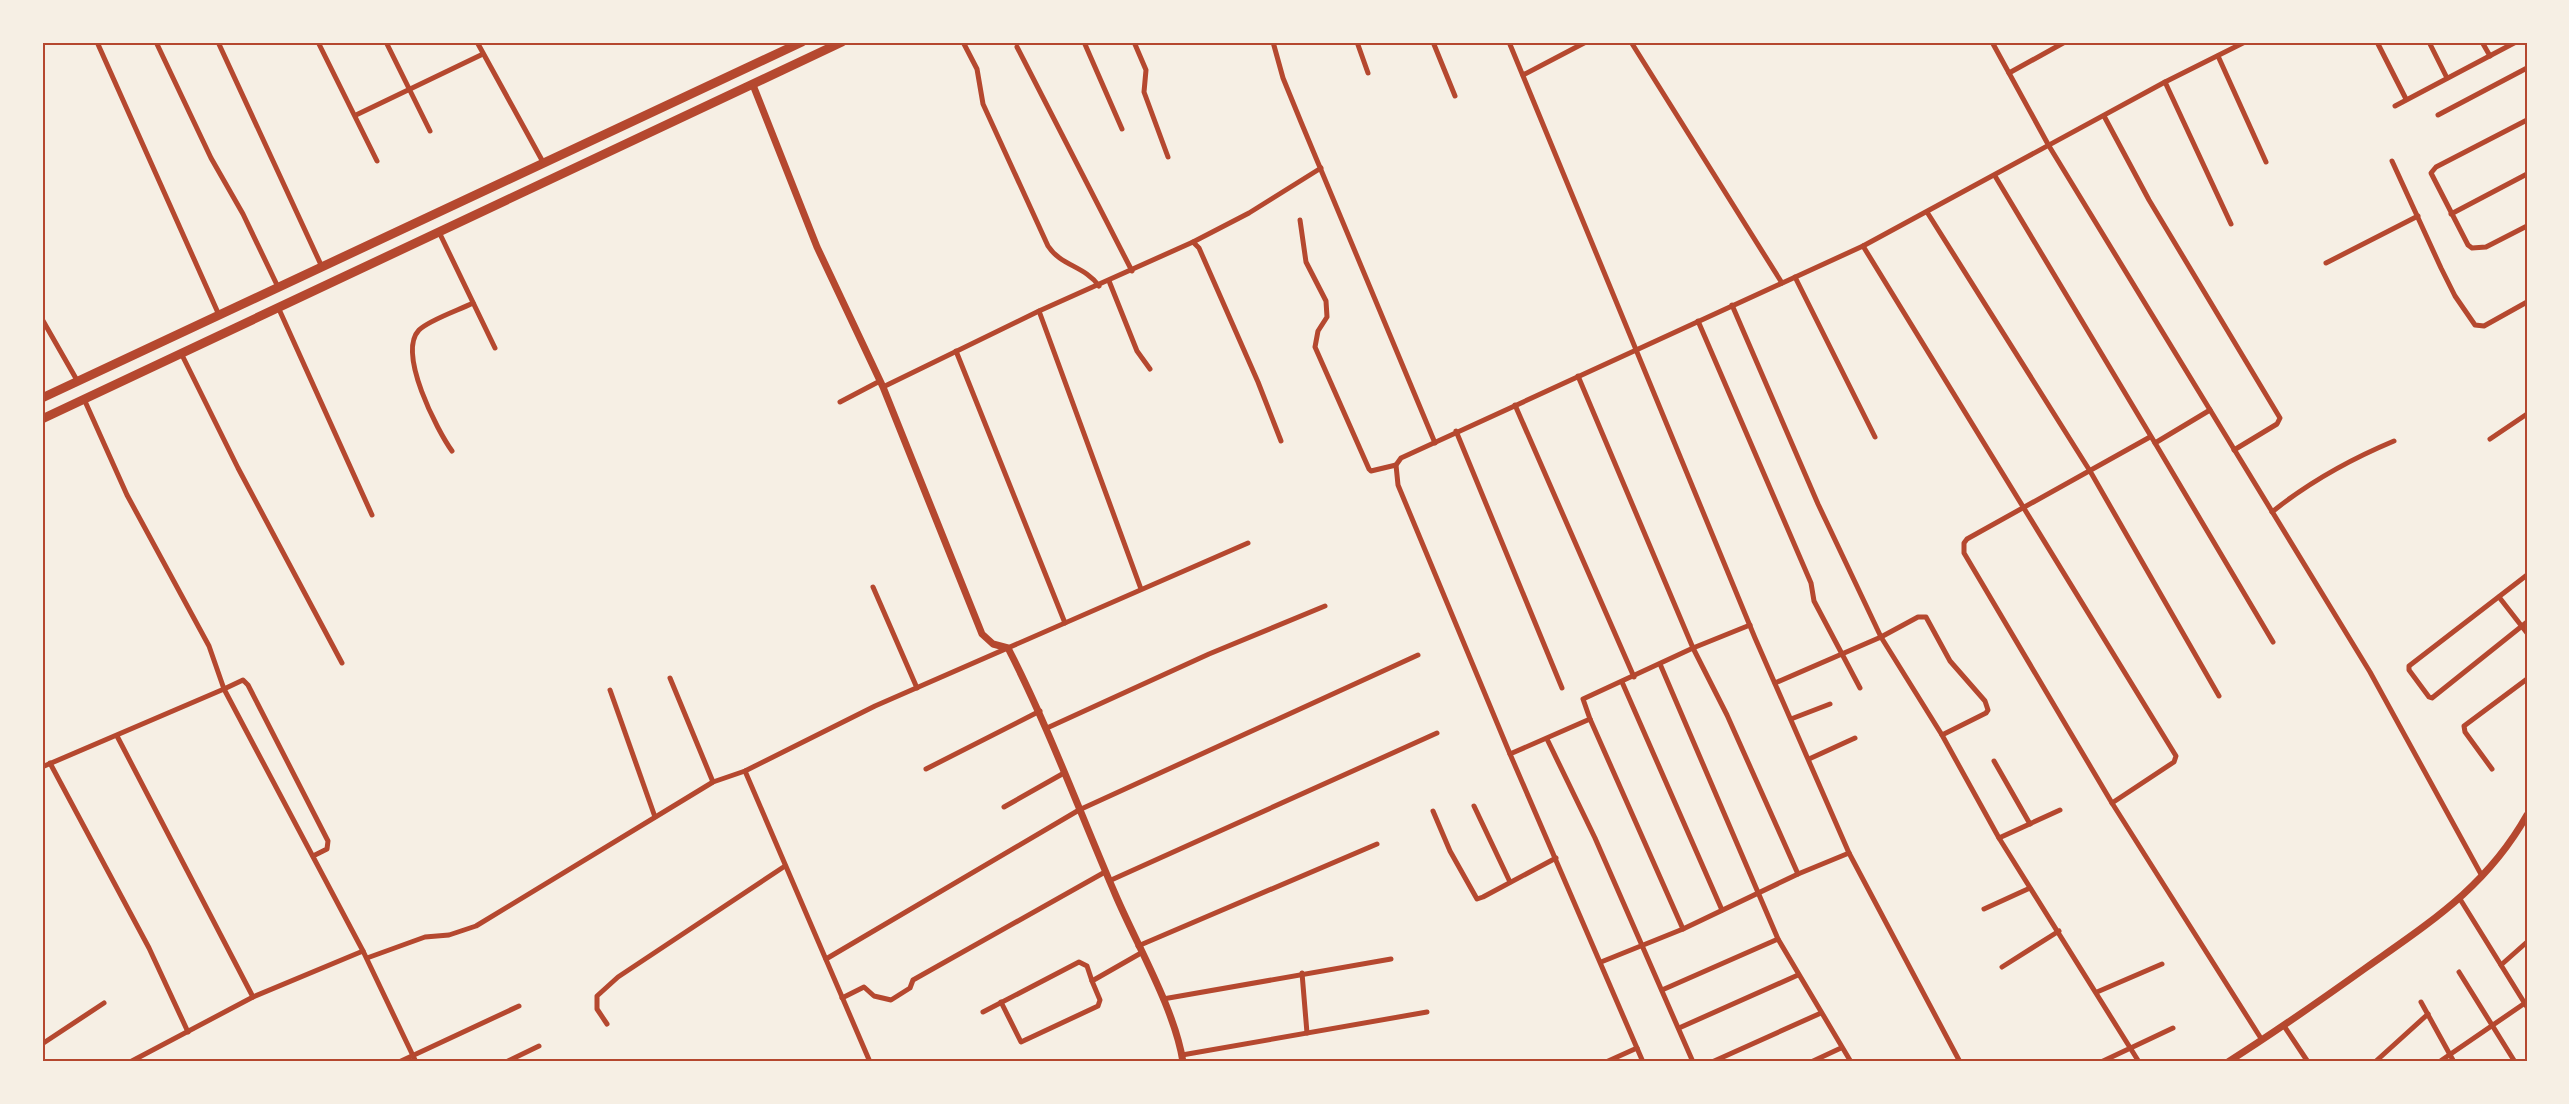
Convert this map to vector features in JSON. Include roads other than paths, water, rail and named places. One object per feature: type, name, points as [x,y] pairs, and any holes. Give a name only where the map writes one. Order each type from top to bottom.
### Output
[{"type":"highway","points":[[42,398],[802,42]]},
{"type":"highway","points":[[42,419],[203,341],[842,42]]},
{"type":"highway","points":[[197,325],[203,341]]},
{"type":"street","points":[[96,42],[219,315]]},
{"type":"street","points":[[156,42],[211,158],[243,214],[278,287]]},
{"type":"street","points":[[218,42],[322,267]]},
{"type":"street","points":[[318,42],[377,161]]},
{"type":"street","points":[[386,42],[430,131]]},
{"type":"street","points":[[477,42],[543,162]]},
{"type":"street","points":[[963,42],[976,69],[983,104],[1048,246],[1058,259],[1092,276],[1099,286]]},
{"type":"street","points":[[1084,42],[1122,129]]},
{"type":"street","points":[[1134,42],[1146,70],[1144,92],[1168,157]]},
{"type":"street","points":[[1273,42],[1283,78],[1435,443]]},
{"type":"street","points":[[1357,42],[1368,73]]},
{"type":"street","points":[[1433,42],[1455,96]]},
{"type":"street","points":[[1509,42],[1774,683],[1849,853],[1960,1062]]},
{"type":"street","points":[[1523,75],[1586,42]]},
{"type":"street","points":[[1631,42],[1782,283]]},
{"type":"street","points":[[1992,42],[2049,146],[2370,672],[2482,876]]},
{"type":"street","points":[[2009,73],[2065,42]]},
{"type":"street","points":[[2228,42],[2232,49]]},
{"type":"street","points":[[1300,220],[1306,262],[1326,301],[1328,317],[1318,331],[1315,347],[1371,471],[1396,465],[1401,458],[1456,431],[1863,246],[2165,82],[2246,42]]},
{"type":"street","points":[[2377,42],[2406,99]]},
{"type":"street","points":[[2429,42],[2447,78]]},
{"type":"street","points":[[2482,42],[2490,56]]},
{"type":"street","points":[[2395,106],[2516,42]]},
{"type":"street","points":[[1017,47],[1132,271]]},
{"type":"street","points":[[356,115],[483,54]]},
{"type":"street","points":[[2218,56],[2266,162]]},
{"type":"street","points":[[2438,115],[2527,68]]},
{"type":"street","points":[[2165,82],[2230,224]]},
{"type":"street","points":[[753,85],[817,247],[881,384],[982,633],[993,644],[1008,648],[1040,711],[1105,872],[1163,999],[1182,1059],[1307,1033],[1427,1012]]},
{"type":"street","points":[[2104,116],[2156,210],[2280,418],[2277,424],[2234,450]]},
{"type":"street","points":[[2527,120],[2432,171],[2434,181],[2468,245],[2478,249],[2486,248],[2527,226]]},
{"type":"street","points":[[2392,161],[2455,296],[2475,325],[2484,326],[2527,302]]},
{"type":"street","points":[[840,402],[1193,242],[1249,213],[1321,168]]},
{"type":"street","points":[[2451,214],[2527,174]]},
{"type":"street","points":[[1995,176],[2273,642]]},
{"type":"street","points":[[1927,212],[2090,471],[2219,696]]},
{"type":"street","points":[[2326,263],[2418,216]]},
{"type":"street","points":[[439,232],[495,348]]},
{"type":"street","points":[[1193,242],[1199,248],[1254,371],[1281,441]]},
{"type":"street","points":[[1863,246],[2176,756],[2174,762],[2112,803]]},
{"type":"street","points":[[1795,277],[1875,437]]},
{"type":"street","points":[[1109,281],[1137,351],[1150,369]]},
{"type":"street","points":[[452,451],[431,417],[420,389],[413,344],[420,328],[473,303]]},
{"type":"street","points":[[1732,305],[1818,504],[1881,637],[1942,735],[1999,838],[2139,1062]]},
{"type":"street","points":[[278,307],[372,514]]},
{"type":"street","points":[[1039,311],[1141,589]]},
{"type":"street","points":[[42,319],[78,382]]},
{"type":"street","points":[[1698,321],[1811,583],[1814,601],[1860,688]]},
{"type":"street","points":[[956,351],[1065,623]]},
{"type":"street","points":[[181,352],[238,468],[342,663]]},
{"type":"street","points":[[1578,376],[1693,648],[1727,715],[1798,874]]},
{"type":"street","points":[[84,399],[127,495],[209,646],[224,689],[367,958],[416,1062]]},
{"type":"street","points":[[1515,405],[1634,677]]},
{"type":"street","points":[[2155,444],[2210,410]]},
{"type":"street","points":[[2490,439],[2527,414]]},
{"type":"street","points":[[1456,431],[1562,688]]},
{"type":"street","points":[[2150,437],[1967,539],[1964,543],[1964,553],[2112,803],[2262,1040]]},
{"type":"street","points":[[2272,512],[2293,495],[2394,441]]},
{"type":"street","points":[[1396,465],[1398,485],[1510,754],[1643,1062]]},
{"type":"street","points":[[367,958],[425,937],[448,935],[476,926],[713,782],[745,771],[875,706],[1248,543]]},
{"type":"street","points":[[2527,575],[2409,666],[2409,670],[2432,698],[2527,622]]},
{"type":"street","points":[[873,588],[916,688]]},
{"type":"street","points":[[2499,597],[2527,633]]},
{"type":"street","points":[[1047,728],[1209,654],[1325,606]]},
{"type":"street","points":[[1774,683],[1881,637],[1918,617],[1926,617],[1950,660],[1985,701],[1988,710],[1942,735]]},
{"type":"street","points":[[1683,929],[1590,719],[1584,698],[1693,648],[1750,625]]},
{"type":"street","points":[[826,959],[1079,810],[1418,655]]},
{"type":"street","points":[[1660,664],[1778,939],[1851,1062]]},
{"type":"street","points":[[670,678],[713,782]]},
{"type":"street","points":[[2492,769],[2465,732],[2464,726],[2527,679]]},
{"type":"street","points":[[42,767],[243,680],[248,685],[328,841],[327,849],[314,856]]},
{"type":"street","points":[[1622,682],[1722,910]]},
{"type":"street","points":[[610,690],[655,817]]},
{"type":"street","points":[[1791,719],[1830,704]]},
{"type":"street","points":[[926,769],[1040,711]]},
{"type":"street","points":[[1510,754],[1590,719]]},
{"type":"street","points":[[1109,881],[1437,733]]},
{"type":"street","points":[[117,736],[253,997]]},
{"type":"street","points":[[1547,738],[1595,838],[1693,1062]]},
{"type":"street","points":[[1809,759],[1855,738]]},
{"type":"street","points":[[1994,761],[2030,824]]},
{"type":"street","points":[[51,763],[149,948],[188,1032]]},
{"type":"street","points":[[745,771],[870,1062]]},
{"type":"street","points":[[1004,807],[1064,773]]},
{"type":"street","points":[[1474,806],[1510,882]]},
{"type":"street","points":[[1999,838],[2060,810]]},
{"type":"street","points":[[1432,811],[1473,897],[1480,899],[1556,858]]},
{"type":"street","points":[[2228,1062],[2284,1026],[2452,907],[2496,862],[2527,814]]},
{"type":"street","points":[[1092,981],[1139,949],[1377,844]]},
{"type":"street","points":[[1601,962],[1683,929],[1798,874],[1849,853]]},
{"type":"street","points":[[608,1024],[597,1009],[597,996],[618,977],[785,866]]},
{"type":"street","points":[[843,998],[864,987],[874,996],[891,1000],[910,988],[913,980],[1105,872]]},
{"type":"street","points":[[1984,909],[2030,888]]},
{"type":"street","points":[[2439,1062],[2526,1005],[2460,899]]},
{"type":"street","points":[[2002,967],[2059,931]]},
{"type":"street","points":[[1662,990],[1778,939]]},
{"type":"street","points":[[2501,965],[2527,942]]},
{"type":"street","points":[[130,1062],[253,997],[363,951]]},
{"type":"street","points":[[1163,999],[1391,959]]},
{"type":"street","points":[[983,1012],[1001,1002],[1079,962],[1087,966],[1100,1000],[1098,1006],[1020,1042],[1001,1002]]},
{"type":"street","points":[[2097,992],[2162,964]]},
{"type":"street","points":[[2459,972],[2516,1062]]},
{"type":"street","points":[[1302,973],[1307,1033]]},
{"type":"street","points":[[1679,1028],[1798,975]]},
{"type":"street","points":[[2421,1002],[2454,1062]]},
{"type":"street","points":[[42,1044],[104,1003]]},
{"type":"street","points":[[399,1062],[519,1006]]},
{"type":"street","points":[[1712,1062],[1821,1013]]},
{"type":"street","points":[[2375,1062],[2428,1014]]},
{"type":"street","points":[[2284,1026],[2308,1062]]},
{"type":"street","points":[[2101,1062],[2173,1028]]},
{"type":"street","points":[[506,1062],[539,1046]]},
{"type":"street","points":[[1606,1062],[1637,1048]]},
{"type":"street","points":[[1811,1062],[1841,1048]]}]
